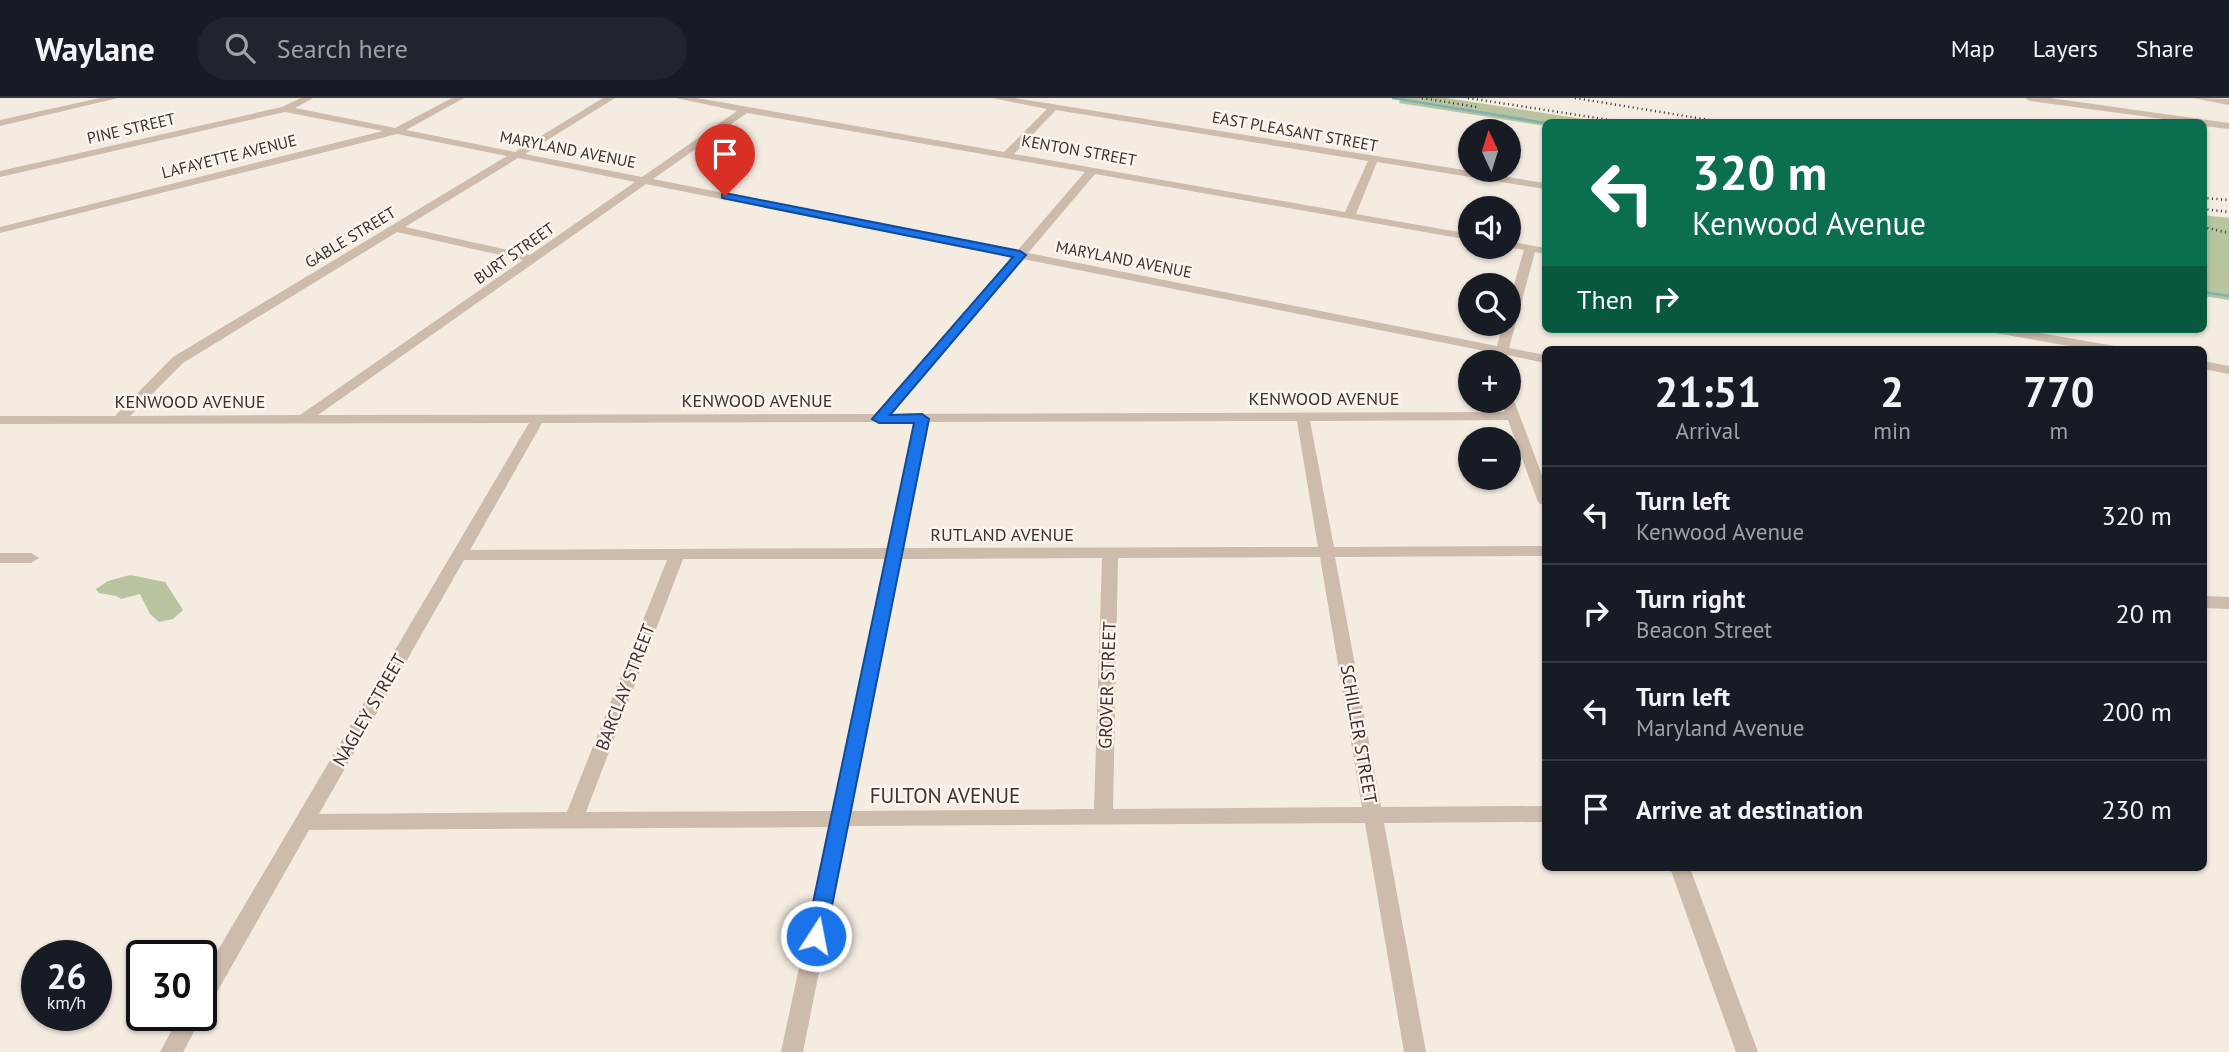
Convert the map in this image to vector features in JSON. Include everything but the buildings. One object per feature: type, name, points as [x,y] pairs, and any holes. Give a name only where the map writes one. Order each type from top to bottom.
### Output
[{"type":"street","points":[[0,123],[113,98]]},
{"type":"street","name":"PINE STREET","points":[[0,174],[285,108],[308,98]]},
{"type":"street","name":"LAFAYETTE AVENUE","points":[[0,230],[397,131],[459,98]]},
{"type":"street","name":"GABLE STREET","points":[[118,420],[178,360],[610,98]]},
{"type":"street","name":"KENTON STREET","points":[[681,98],[715,101],[746,109],[1458,235]]},
{"type":"street","name":"EAST PLEASANT STREET","points":[[997,98],[1542,186]]},
{"type":"street","points":[[2030,98],[2181,119]]},
{"type":"street","points":[[2198,98],[2229,102]]},
{"type":"street","points":[[1007,155],[1054,107]]},
{"type":"street","name":"MARYLAND AVENUE","points":[[285,108],[1020,255],[1471,350]]},
{"type":"street","name":"BURT STREET","points":[[300,421],[746,109]]},
{"type":"street","points":[[2207,123],[2229,126]]},
{"type":"street","points":[[1349,216],[1373,160]]},
{"type":"street","points":[[879,419],[1093,170]]},
{"type":"street","points":[[395,228],[532,260]]},
{"type":"street","points":[[1521,246],[1542,250]]},
{"type":"street","points":[[1502,350],[1530,248]]},
{"type":"street","points":[[2017,333],[2092,346]]},
{"type":"street","name":"MARYLAND AVENUE","points":[[1521,357],[1542,359]]},
{"type":"street","points":[[2207,366],[2229,370]]},
{"type":"street","points":[[1513,413],[1542,494]]},
{"type":"street","name":"KENWOOD AVENUE","points":[[0,420],[1514,416]]},
{"type":"street","name":"SCHILLER STREET","points":[[1303,417],[1415,1052]]},
{"type":"street","points":[[792,1052],[922,419]]},
{"type":"street","name":"NAGLEY STREET","points":[[217,972],[537,420]]},
{"type":"street","name":"RUTLAND AVENUE","points":[[460,555],[1542,551]]},
{"type":"street","name":"GROVER STREET","points":[[1103,817],[1110,553]]},
{"type":"street","name":"BARCLAY STREET","points":[[573,821],[677,554]]},
{"type":"street","points":[[0,558],[31,558]]},
{"type":"street","points":[[2207,602],[2229,603]]},
{"type":"street","name":"FULTON AVENUE","points":[[304,822],[1542,814]]},
{"type":"street","points":[[1681,871],[1747,1052]]},
{"type":"street","points":[[171,1052],[183,1031]]},
{"type":"green space","points":[[1401,98],[1446,98],[1583,119],[1542,119],[1542,126],[1521,122],[1521,119],[1501,119],[1399,103]]},
{"type":"green space","points":[[2207,215],[2229,218],[2229,300],[2207,297]]},
{"type":"green space","points":[[130,575],[165,582],[183,610],[173,619],[159,622],[150,614],[140,594],[121,599],[99,593],[96,589],[108,581]]},
{"type":"waterway","points":[[1393,98],[1542,123]]},
{"type":"waterway","points":[[2207,293],[2229,296]]},
{"type":"railway","points":[[1422,98],[1477,107]]},
{"type":"railway","points":[[1468,98],[1604,119]]},
{"type":"railway","points":[[1575,98],[1704,119]]},
{"type":"railway","points":[[2207,198],[2229,200]]},
{"type":"railway","points":[[2207,209],[2229,212]]},
{"type":"railway","points":[[2207,228],[2229,233]]},
{"type":"route","points":[[725,196],[1020,255],[879,419],[922,419],[816,936]]}]
